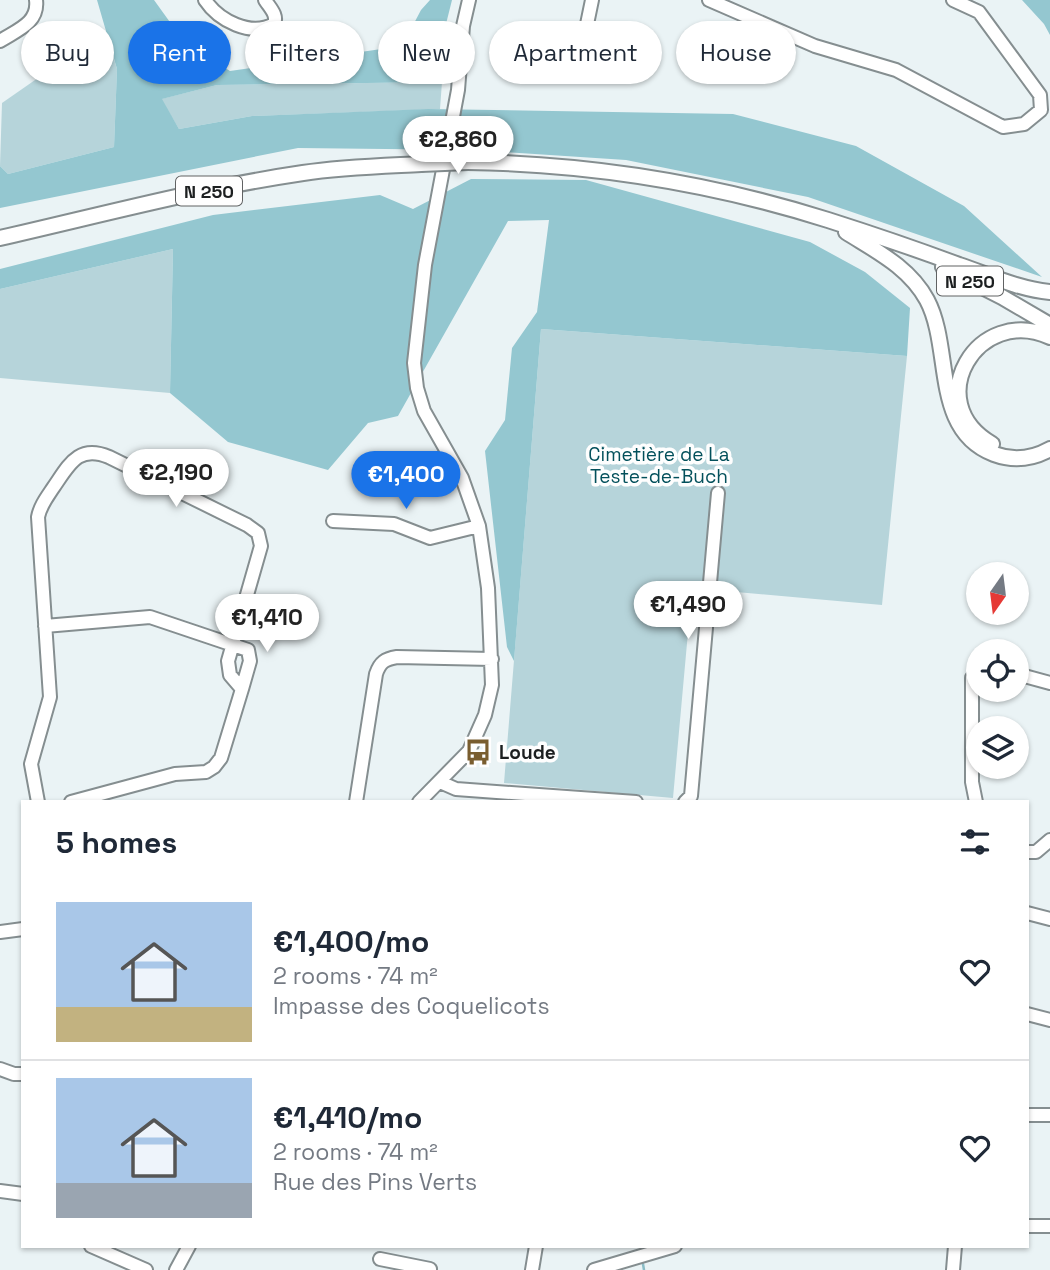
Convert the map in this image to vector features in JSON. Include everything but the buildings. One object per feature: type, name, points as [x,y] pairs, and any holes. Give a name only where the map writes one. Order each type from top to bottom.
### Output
[{"type":"main road","name":"N 250","points":[[0,238],[191,194],[303,173],[353,167],[468,162],[539,164],[638,174],[763,201],[827,220],[888,240],[1002,297],[1050,326]]},
{"type":"main road","points":[[827,220],[903,269],[925,297],[934,315],[941,340],[954,416],[971,440],[988,452],[1012,459],[1037,455],[1050,449]]},
{"type":"main road","points":[[888,240],[1007,283],[1050,292]]},
{"type":"main road","points":[[1050,337],[1025,331],[989,338],[969,356],[961,372],[959,395],[969,424],[983,438],[996,445],[1013,450],[1029,448],[1050,439]]},
{"type":"street","points":[[0,41],[32,20],[37,10],[36,0]]},
{"type":"street","points":[[205,0],[218,14],[235,24],[263,29],[274,24],[276,20],[265,0]]},
{"type":"street","points":[[458,0],[462,21]]},
{"type":"street","points":[[464,21],[469,0]]},
{"type":"street","points":[[588,21],[592,0]]},
{"type":"street","points":[[709,0],[815,46],[896,70],[1003,127],[1024,124],[1041,110],[1040,94],[979,12],[953,0]]},
{"type":"street","points":[[421,800],[466,755],[481,726],[491,689],[488,588],[479,526],[462,478],[424,411],[417,388],[414,363],[417,320],[434,208],[459,84]]},
{"type":"street","points":[[38,800],[31,764],[50,697],[37,524],[39,511],[72,461],[86,453],[99,453],[258,533],[260,555],[228,668],[242,690]]},
{"type":"street","points":[[687,800],[691,796],[718,494]]},
{"type":"street","points":[[333,521],[394,524],[430,538],[479,526]]},
{"type":"street","points":[[45,626],[150,617],[242,647],[250,656],[227,743],[214,767],[196,774],[175,774],[78,800]]},
{"type":"street","points":[[356,800],[376,674],[381,664],[397,657],[492,659]]},
{"type":"street","points":[[1029,677],[1050,683]]},
{"type":"street","points":[[972,702],[972,782],[976,800]]},
{"type":"street","points":[[440,782],[456,789],[608,800]]},
{"type":"street","points":[[1029,852],[1036,852],[1050,840]]},
{"type":"street","points":[[1029,914],[1050,919]]},
{"type":"street","points":[[0,932],[21,929]]},
{"type":"street","points":[[1029,1015],[1050,1020]]},
{"type":"street","points":[[0,1069],[21,1074]]},
{"type":"street","points":[[1029,1115],[1050,1115]]},
{"type":"street","points":[[0,1191],[21,1194]]},
{"type":"street","points":[[1029,1226],[1050,1226]]},
{"type":"street","points":[[96,1248],[146,1270]]},
{"type":"street","points":[[176,1270],[188,1248]]},
{"type":"street","points":[[532,1270],[536,1248]]},
{"type":"street","points":[[594,1270],[668,1248]]},
{"type":"street","points":[[953,1270],[955,1248]]},
{"type":"street","points":[[380,1259],[429,1269]]},
{"type":"green space","points":[[114,59],[117,69],[114,147],[8,174],[0,166],[2,103],[29,84],[114,84]]},
{"type":"green space","points":[[442,84],[440,109],[252,116],[179,129],[161,99],[217,85]]},
{"type":"green space","points":[[173,249],[170,393],[0,378],[0,289]]},
{"type":"green space","name":"Cimetière de La Teste-de-Buch","points":[[541,329],[907,356],[882,605],[692,588],[673,798],[504,783]]},
{"type":"shaded area","points":[[97,0],[154,0],[169,21],[128,21],[128,84],[231,84],[231,71],[245,69],[245,84],[292,84],[217,85],[162,99],[179,129],[252,116],[428,109],[733,114],[856,146],[964,206],[1042,277],[808,197],[626,160],[473,150],[298,148],[0,208],[0,166],[8,174],[114,147],[117,69],[114,59],[114,21],[103,21]]},
{"type":"shaded area","points":[[430,0],[452,0],[447,21],[415,21]]},
{"type":"shaded area","points":[[1022,0],[1050,0],[1050,35],[1044,24]]},
{"type":"shaded area","points":[[378,49],[378,83],[364,83],[364,52]]},
{"type":"shaded area","points":[[471,179],[586,180],[810,242],[865,272],[910,308],[907,356],[541,329],[514,661],[507,647],[485,451],[505,420],[512,348],[537,312],[549,220],[508,221],[398,416],[368,423],[328,470],[228,442],[170,393],[173,249],[0,289],[0,269],[213,215],[380,195],[413,209]]},
{"type":"waterway","points":[[643,1264],[644,1270]]},
{"type":"place","name":"Loude","points":[[478,752]]}]
